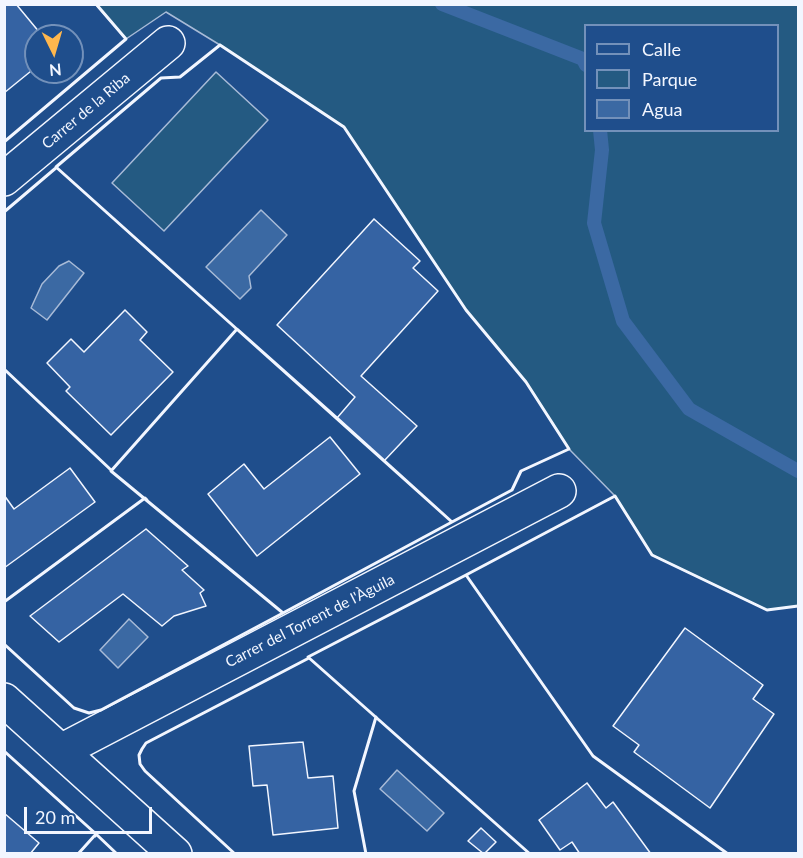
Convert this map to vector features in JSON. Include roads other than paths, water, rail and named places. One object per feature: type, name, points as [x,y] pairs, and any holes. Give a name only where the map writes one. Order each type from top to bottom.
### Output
[{"type":"street","name":"Carrer de la Riba","points":[[4,179],[168,43]]},
{"type":"street","name":"Carrer del Torrent de l'Àguila","points":[[61,751],[559,491]]},
{"type":"street","points":[[4,700],[175,854]]},
{"type":"water","points":[[261,210],[287,235],[249,276],[251,288],[240,299],[206,267]]},
{"type":"water","points":[[69,261],[84,273],[47,320],[31,308],[42,284],[59,266]]},
{"type":"water","points":[[129,619],[148,637],[118,668],[100,650]]},
{"type":"water","points":[[397,770],[444,813],[427,831],[380,789]]},
{"type":"waterway","points":[[442,4],[584,61]]},
{"type":"waterway","points":[[600,132],[602,150],[594,223],[623,321],[689,409],[798,471]]}]
